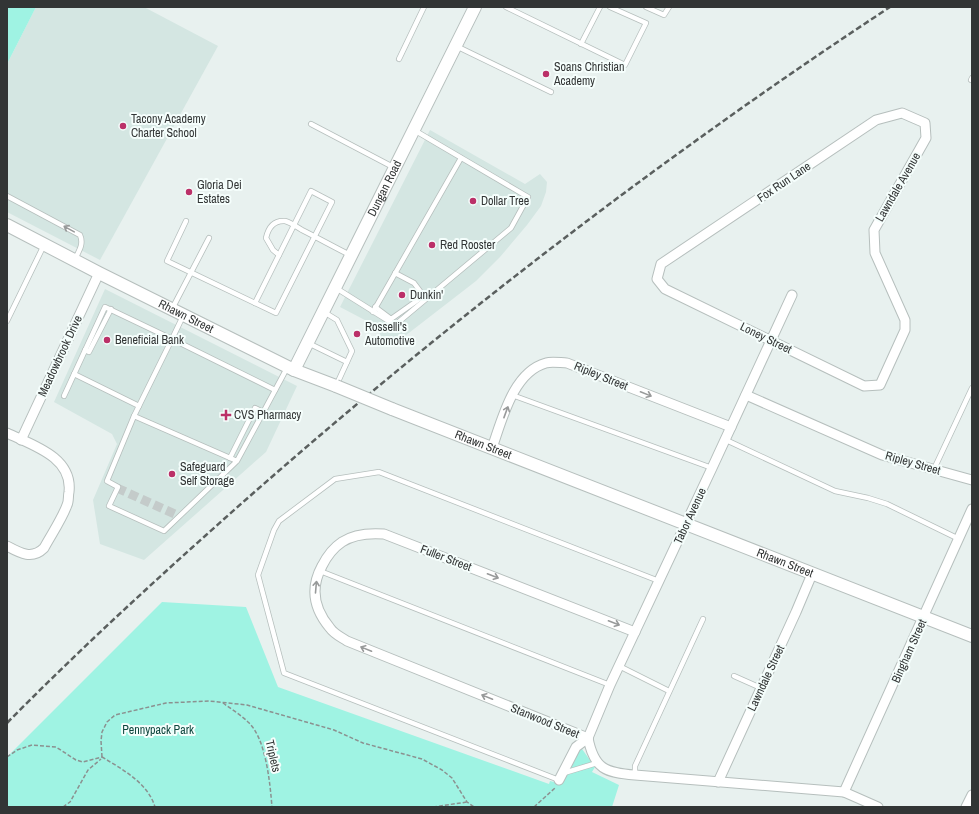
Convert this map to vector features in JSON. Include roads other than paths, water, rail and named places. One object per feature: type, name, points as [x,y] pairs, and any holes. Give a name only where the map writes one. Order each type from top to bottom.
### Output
[{"type":"main road","name":"Dungan Road","points":[[291,368],[308,343],[324,312],[475,7]]},
{"type":"main road","name":"Rhawn Street","points":[[7,225],[99,273],[291,368],[972,636]]},
{"type":"street","name":"Fox Run Lane","points":[[657,279],[661,264],[876,120],[902,113],[925,123]]},
{"type":"street","name":"Lawndale Avenue","points":[[880,385],[905,330],[905,320],[875,253],[874,230],[926,138],[925,123]]},
{"type":"street","name":"Meadowbrook Drive","points":[[21,440],[99,273]]},
{"type":"street","name":"Loney Street","points":[[657,279],[665,289],[864,386],[880,385]]},
{"type":"street","name":"Tabor Avenue","points":[[588,738],[610,685],[726,440],[770,340],[792,295]]},
{"type":"street","name":"Ripley Street","points":[[492,448],[517,385],[529,371],[546,363],[568,363],[731,427]]},
{"type":"street","name":"Ripley Street","points":[[746,395],[882,455],[972,480]]},
{"type":"street","points":[[7,433],[51,454],[60,463],[70,486],[68,504],[44,548],[38,553],[30,555],[7,546]]},
{"type":"street","name":"Bingham Street","points":[[844,792],[972,509]]},
{"type":"street","name":"Fuller Street","points":[[326,623],[320,614],[315,599],[315,583],[328,554],[342,542],[358,535],[384,534],[635,632]]},
{"type":"street","name":"Lawndale Street","points":[[718,782],[812,574]]},
{"type":"street","name":"Stanwood Street","points":[[326,623],[331,630],[347,642],[588,738],[590,750],[597,763]]},
{"type":"street","points":[[561,777],[576,747],[588,738]]},
{"type":"street","points":[[597,763],[603,769],[611,772],[635,775],[844,792],[878,807]]},
{"type":"street","points":[[966,807],[972,795]]},
{"type":"lane","points":[[399,59],[424,7]]},
{"type":"lane","points":[[506,7],[625,66],[646,23],[610,7]]},
{"type":"lane","points":[[581,44],[600,7]]},
{"type":"lane","points":[[646,7],[664,15],[669,7]]},
{"type":"lane","points":[[456,46],[551,92]]},
{"type":"lane","points":[[311,124],[395,168]]},
{"type":"lane","points":[[374,309],[395,325],[511,228],[528,197],[414,130]]},
{"type":"lane","points":[[374,309],[461,158]]},
{"type":"lane","points":[[186,221],[166,261],[276,313],[332,202],[311,190],[255,303]]},
{"type":"lane","points":[[7,196],[80,235],[80,248],[75,260]]},
{"type":"lane","points":[[280,255],[273,250],[266,238],[268,230],[274,223],[285,221],[351,256]]},
{"type":"lane","points":[[172,309],[209,238]]},
{"type":"lane","points":[[7,321],[44,245]]},
{"type":"lane","points":[[335,288],[391,319],[418,300],[420,291],[414,283],[395,273]]},
{"type":"lane","points":[[64,396],[105,306],[275,390]]},
{"type":"lane","points":[[85,350],[89,352],[111,309]]},
{"type":"lane","points":[[324,312],[337,320],[352,351],[336,386]]},
{"type":"lane","points":[[183,315],[134,416],[107,481],[118,486],[109,506],[164,531],[238,461],[275,390],[291,368]]},
{"type":"lane","points":[[308,343],[347,362]]},
{"type":"lane","points":[[74,374],[139,406]]},
{"type":"lane","points":[[934,469],[972,388]]},
{"type":"lane","points":[[512,395],[712,468]]},
{"type":"lane","points":[[230,458],[256,408],[263,412]]},
{"type":"lane","points":[[134,416],[238,461]]},
{"type":"lane","points":[[726,440],[835,491],[868,498],[887,504],[959,539]]},
{"type":"lane","points":[[597,763],[561,777],[284,673],[258,575],[274,530],[279,521],[335,479],[379,472],[659,582]]},
{"type":"lane","points":[[320,571],[610,685]]},
{"type":"lane","points":[[635,775],[635,766],[703,618]]},
{"type":"lane","points":[[619,666],[670,691]]},
{"type":"lane","points":[[734,676],[761,688]]},
{"type":"tunnel","points":[[117,488],[179,516]]},
{"type":"railway","points":[[7,723],[114,619],[224,519],[383,382],[548,251],[632,188],[717,126],[890,7]]},
{"type":"place","name":"Soans Christian Academy","points":[[546,74]]},
{"type":"place","name":"Tacony Academy Charter School","points":[[123,126]]},
{"type":"place","name":"Gloria Dei Estates","points":[[189,192]]},
{"type":"place","name":"Dollar Tree","points":[[473,201]]},
{"type":"place","name":"Red Rooster","points":[[432,245]]},
{"type":"place","name":"Dunkin'","points":[[402,295]]},
{"type":"place","name":"Rosselli's Automotive","points":[[357,334]]},
{"type":"place","name":"Beneficial Bank","points":[[107,340]]},
{"type":"place","name":"CVS Pharmacy","points":[[226,415]]},
{"type":"place","name":"Safeguard Self Storage","points":[[172,474]]},
{"type":"park label","name":"Pennypack Park","points":[[158,730]]}]
